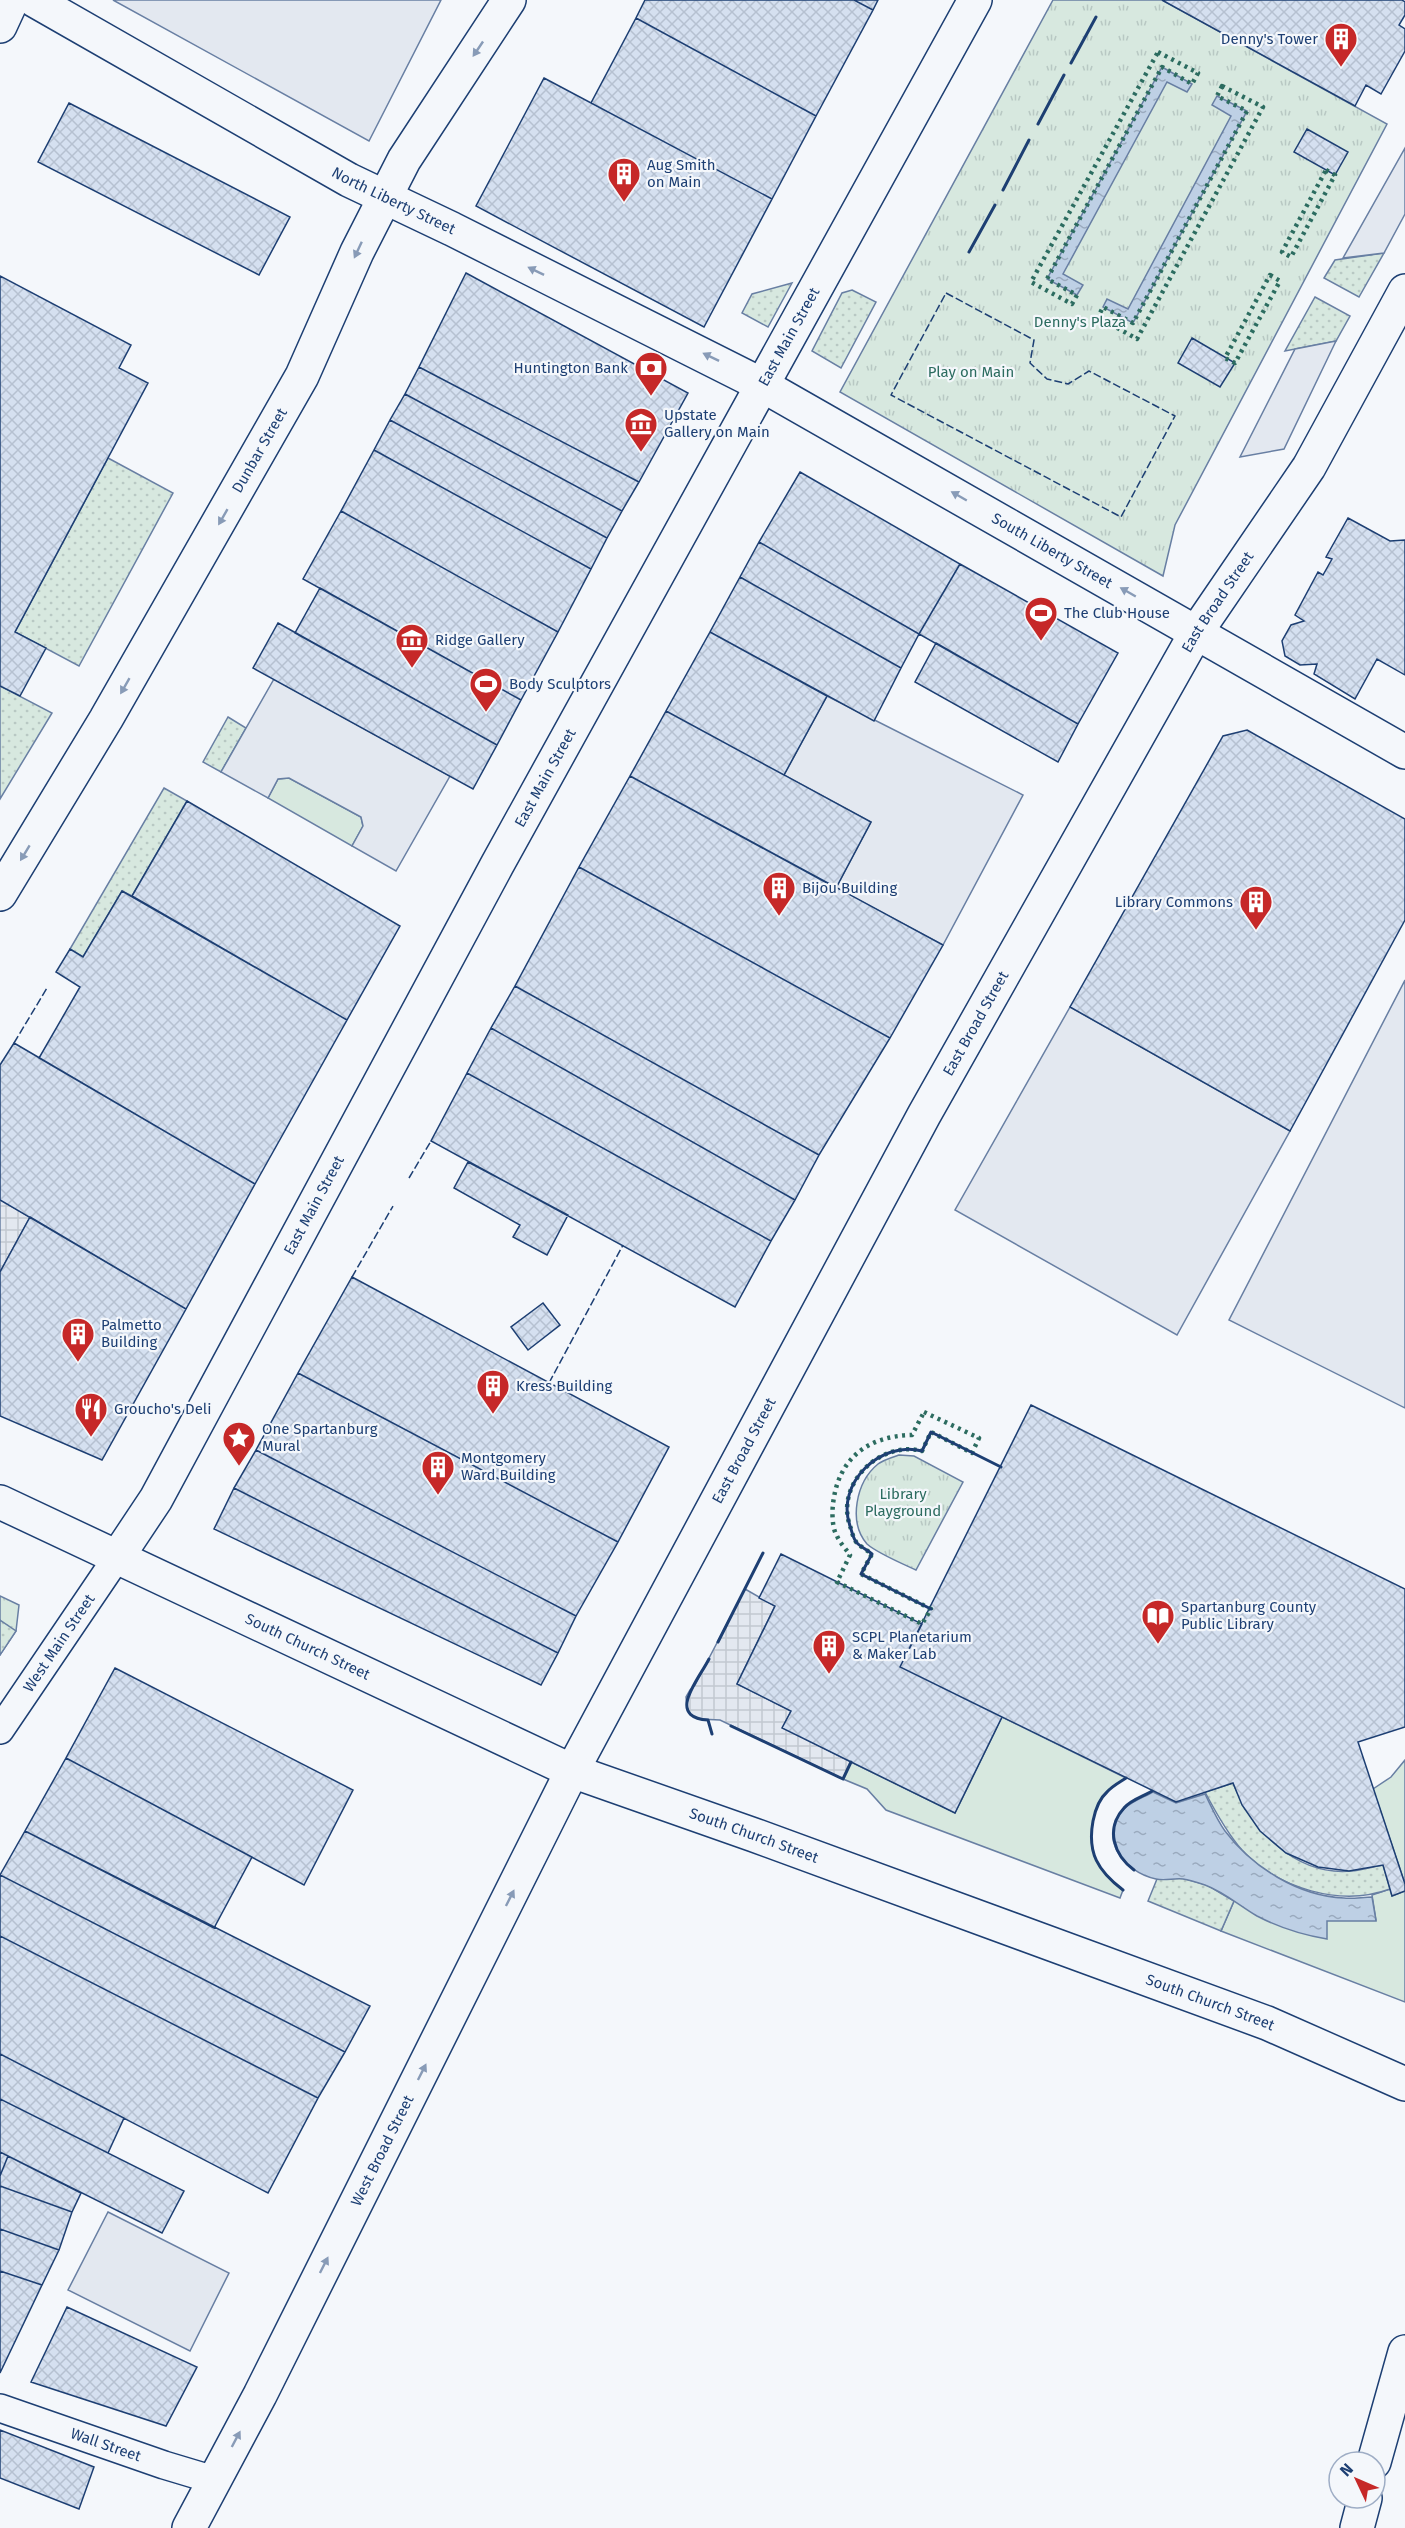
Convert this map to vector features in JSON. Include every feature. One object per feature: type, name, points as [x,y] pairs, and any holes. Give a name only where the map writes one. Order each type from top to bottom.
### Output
[{"type":"street","points":[[0,26],[12,0]]},
{"type":"street","name":"North Liberty Street","points":[[34,0],[349,180],[762,385]]},
{"type":"street","name":"Dunbar Street","points":[[0,894],[106,719],[302,376],[357,252],[404,160],[509,0]]},
{"type":"street","name":"East Main Street","points":[[117,1556],[156,1499],[492,875],[975,0]]},
{"type":"street","name":"East Broad Street","points":[[572,1771],[924,1115],[1197,631],[1309,467],[1405,291]]},
{"type":"street","name":"South Liberty Street","points":[[762,385],[1197,631],[1405,752]]},
{"type":"street","name":"South Church Street","points":[[0,1502],[572,1771],[722,1823],[1267,2022],[1405,2084]]},
{"type":"street","name":"West Main Street","points":[[0,1730],[117,1556]]},
{"type":"street","name":"West Broad Street","points":[[189,2528],[535,1850],[572,1771]]},
{"type":"street","points":[[1377,2450],[1405,2352]]},
{"type":"street","name":"Wall Street","points":[[0,2408],[214,2480]]},
{"type":"street","points":[[1357,2528],[1362,2510]]},
{"type":"green space","name":"Denny's Plaza","points":[[1053,0],[1162,0],[1387,124],[1175,525],[1163,576],[840,392]]},
{"type":"green space","points":[[1384,253],[1359,297],[1324,278],[1335,260]]},
{"type":"green space","points":[[792,283],[768,327],[742,313],[752,294]]},
{"type":"green space","points":[[852,290],[876,302],[841,368],[812,351],[842,293]]},
{"type":"green space","points":[[1315,297],[1350,316],[1336,341],[1285,351]]},
{"type":"green space","points":[[108,458],[173,493],[79,666],[15,632]]},
{"type":"green space","points":[[0,686],[52,713],[0,799]]},
{"type":"green space","points":[[228,717],[246,728],[221,772],[203,762]]},
{"type":"green space","points":[[289,778],[361,817],[363,826],[352,846],[268,798],[278,779]]},
{"type":"green space","points":[[164,788],[187,801],[132,896],[122,891],[83,957],[70,949]]},
{"type":"green space","name":"Library Playground","points":[[899,1455],[914,1456],[963,1482],[916,1570],[867,1544],[861,1535],[856,1514],[860,1491],[870,1472],[878,1464]]},
{"type":"green space","points":[[0,1596],[19,1605],[16,1631],[0,1655]]},
{"type":"green space","points":[[0,1620],[16,1631],[0,1655]]},
{"type":"green space","points":[[1002,1717],[1126,1778],[1111,1788],[1102,1798],[1095,1813],[1092,1832],[1093,1852],[1096,1860],[1107,1876],[1123,1890],[1120,1898],[886,1810],[867,1789],[843,1779],[851,1762],[955,1813]]},
{"type":"green space","points":[[1405,1760],[1405,1884],[1373,1789],[1391,1777]]},
{"type":"green space","points":[[1233,1783],[1241,1800],[1264,1833],[1294,1858],[1331,1871],[1351,1871],[1383,1865],[1390,1889],[1371,1894],[1331,1895],[1311,1891],[1273,1875],[1242,1850],[1222,1822],[1205,1792]]},
{"type":"green space","points":[[1182,1878],[1207,1885],[1234,1901],[1221,1931],[1148,1901],[1157,1879]]},
{"type":"green space","points":[[1390,1889],[1392,1896],[1405,1891],[1405,2002],[1221,1931],[1234,1901],[1327,1920],[1376,1920],[1372,1895]]},
{"type":"shaded area","points":[[113,0],[441,0],[369,141]]},
{"type":"shaded area","points":[[1405,148],[1405,214],[1384,253],[1343,258]]},
{"type":"shaded area","points":[[1336,341],[1284,449],[1240,457],[1295,349]]},
{"type":"shaded area","points":[[274,679],[450,776],[396,871],[352,846],[363,826],[361,817],[289,778],[278,779],[268,798],[221,772]]},
{"type":"shaded area","points":[[827,696],[1023,795],[943,945],[836,888],[871,822],[784,775]]},
{"type":"shaded area","points":[[1405,980],[1405,1408],[1229,1320]]},
{"type":"shaded area","points":[[1070,1007],[1290,1131],[1177,1335],[955,1210]]},
{"type":"shaded area","points":[[0,1200],[30,1217],[0,1272]]},
{"type":"shaded area","points":[[745,1589],[775,1606],[737,1684],[791,1711],[783,1728],[851,1762],[843,1779],[720,1720],[699,1719],[691,1715],[686,1697],[695,1685]]},
{"type":"shaded area","points":[[108,2212],[229,2273],[190,2351],[68,2290]]},
{"type":"water","points":[[1162,67],[1192,84],[1187,92],[1167,82],[1063,274],[1083,285],[1077,295],[1047,279]]},
{"type":"water","points":[[1217,96],[1247,111],[1133,323],[1103,307],[1107,299],[1128,309],[1231,116],[1212,105]]},
{"type":"water","points":[[1153,1792],[1176,1803],[1205,1794],[1225,1831],[1262,1867],[1277,1877],[1310,1892],[1344,1898],[1372,1897],[1376,1921],[1327,1921],[1327,1939],[1291,1930],[1265,1920],[1219,1891],[1205,1885],[1183,1879],[1156,1879],[1133,1869],[1117,1851],[1113,1841],[1113,1830],[1125,1808]]},
{"type":"building","points":[[645,0],[854,0],[873,10],[816,116],[636,18]]},
{"type":"building","points":[[854,0],[878,0],[873,10]]},
{"type":"building","name":"Denny's Tower","points":[[1162,0],[1402,0],[1405,2],[1405,15],[1399,25],[1405,29],[1405,51],[1381,94],[1366,85],[1355,106]]},
{"type":"building","points":[[636,18],[816,116],[772,199],[591,103]]},
{"type":"building","name":"Aug Smith on Main","points":[[544,78],[772,199],[704,327],[476,206]]},
{"type":"building","points":[[69,103],[290,217],[259,275],[38,162]]},
{"type":"building","points":[[1307,129],[1348,152],[1335,175],[1294,152]]},
{"type":"building","points":[[466,273],[688,393],[639,482],[419,367]]},
{"type":"building","points":[[0,276],[131,345],[119,368],[148,383],[15,632],[46,648],[20,696],[0,686]]},
{"type":"building","points":[[1192,338],[1235,363],[1220,387],[1178,363]]},
{"type":"building","points":[[419,367],[639,482],[622,511],[405,394]]},
{"type":"building","points":[[405,394],[622,511],[607,538],[390,420]]},
{"type":"building","points":[[390,420],[607,538],[591,569],[374,450]]},
{"type":"building","points":[[374,450],[591,569],[558,632],[341,511]]},
{"type":"building","points":[[800,472],[960,564],[919,634],[759,542]]},
{"type":"building","points":[[341,511],[558,632],[521,700],[303,579]]},
{"type":"building","points":[[1348,518],[1390,541],[1405,540],[1405,675],[1377,659],[1355,699],[1314,674],[1317,664],[1300,665],[1285,656],[1282,641],[1291,625],[1304,621],[1295,615],[1318,572],[1323,575],[1332,559],[1326,557]]},
{"type":"building","points":[[759,542],[919,634],[901,668],[740,577]]},
{"type":"building","points":[[960,564],[1118,653],[1078,724],[919,634]]},
{"type":"building","points":[[740,577],[901,668],[874,721],[710,632]]},
{"type":"building","points":[[320,588],[521,700],[497,745],[295,633]]},
{"type":"building","points":[[278,623],[497,745],[473,789],[253,668]]},
{"type":"building","points":[[710,632],[827,696],[784,775],[666,711]]},
{"type":"building","points":[[936,643],[1078,724],[1058,762],[915,682]]},
{"type":"building","points":[[666,711],[871,822],[836,888],[630,776]]},
{"type":"building","name":"Library Commons","points":[[1247,730],[1405,819],[1405,920],[1290,1131],[1070,1007],[1223,736]]},
{"type":"building","name":"Bijou Building","points":[[630,776],[943,945],[890,1038],[579,867]]},
{"type":"building","points":[[187,801],[400,926],[347,1020],[132,896]]},
{"type":"building","points":[[579,867],[890,1038],[819,1155],[515,986]]},
{"type":"building","points":[[122,891],[347,1020],[255,1184],[39,1058],[80,987],[56,972],[70,949],[83,957]]},
{"type":"building","points":[[515,986],[819,1155],[795,1200],[491,1028]]},
{"type":"building","points":[[491,1028],[795,1200],[771,1241],[467,1073]]},
{"type":"building","points":[[14,1043],[255,1184],[186,1309],[0,1200],[0,1065]]},
{"type":"building","points":[[467,1073],[771,1241],[735,1307],[431,1141]]},
{"type":"building","points":[[468,1162],[568,1215],[547,1255],[513,1237],[520,1225],[454,1188]]},
{"type":"building","name":"Palmetto Building","points":[[30,1217],[186,1309],[102,1460],[0,1416],[0,1272]]},
{"type":"building","name":"Kress Building","points":[[352,1277],[669,1447],[618,1542],[298,1373]]},
{"type":"building","points":[[543,1303],[560,1325],[528,1350],[511,1327]]},
{"type":"building","name":"Montgomery Ward Building","points":[[298,1373],[618,1542],[576,1616],[256,1450]]},
{"type":"building","name":"Spartanburg County Public Library","points":[[1031,1405],[1405,1589],[1405,1727],[1358,1742],[1405,1884],[1405,1891],[1392,1896],[1383,1865],[1349,1871],[1318,1867],[1286,1853],[1260,1831],[1242,1805],[1233,1783],[1176,1802],[900,1667]]},
{"type":"building","points":[[256,1450],[576,1616],[558,1653],[234,1488]]},
{"type":"building","points":[[234,1488],[558,1653],[541,1685],[214,1529]]},
{"type":"building","name":"SCPL Planetarium & Maker Lab","points":[[781,1554],[922,1624],[900,1667],[1002,1717],[955,1813],[782,1728],[791,1711],[737,1684],[775,1606],[759,1598]]},
{"type":"building","points":[[115,1668],[353,1790],[304,1885],[66,1758]]},
{"type":"building","points":[[66,1758],[252,1857],[214,1928],[25,1831]]},
{"type":"building","points":[[25,1831],[370,2006],[345,2052],[0,1875]]},
{"type":"building","points":[[0,1875],[345,2052],[318,2098],[0,1936]]},
{"type":"building","points":[[0,1936],[318,2098],[268,2193],[0,2054]]},
{"type":"building","points":[[0,2054],[124,2118],[108,2153],[0,2099]]},
{"type":"building","points":[[0,2099],[184,2191],[162,2233],[0,2152]]},
{"type":"building","points":[[0,2152],[8,2156],[0,2176]]},
{"type":"building","points":[[8,2156],[81,2193],[72,2212],[0,2186],[0,2176]]},
{"type":"building","points":[[0,2186],[72,2212],[59,2250],[0,2229]]},
{"type":"building","points":[[0,2229],[59,2250],[42,2285],[0,2271]]},
{"type":"building","points":[[0,2271],[42,2285],[0,2373]]},
{"type":"building","points":[[67,2307],[197,2367],[166,2426],[31,2382]]},
{"type":"building","points":[[0,2430],[94,2467],[79,2509],[0,2478]]},
{"type":"hedge","points":[[1158,52],[1198,73],[1192,84],[1162,67],[1047,279],[1077,295],[1072,304],[1031,282],[1158,52]]},
{"type":"hedge","points":[[1222,86],[1263,107],[1137,339],[1098,317],[1103,307],[1133,323],[1247,111],[1217,96],[1222,86]]},
{"type":"hedge","points":[[1326,170],[1335,175],[1291,257],[1282,252],[1326,170]]},
{"type":"hedge","points":[[1270,275],[1280,281],[1235,363],[1225,358],[1270,275]]},
{"type":"hedge","points":[[924,1412],[979,1438],[972,1453],[931,1432],[922,1451],[907,1449],[891,1452],[865,1468],[855,1480],[849,1495],[847,1510],[854,1539],[872,1554],[861,1574],[931,1609],[922,1624],[837,1582],[850,1555],[835,1533],[832,1512],[836,1488],[848,1463],[869,1445],[896,1436],[912,1435],[924,1412]]},
{"type":"fence","points":[[946,293],[1034,340],[1030,363],[1047,379],[1068,384],[1089,371],[1175,416],[1121,517],[891,395],[946,293]]},
{"type":"fence","points":[[14,1043],[47,988]]},
{"type":"fence","points":[[409,1178],[431,1141]]},
{"type":"fence","points":[[352,1277],[393,1206]]},
{"type":"fence","points":[[549,1383],[623,1245]]},
{"type":"wall","points":[[1071,63],[1096,17]]},
{"type":"wall","points":[[1038,124],[1064,75]]},
{"type":"wall","points":[[1003,190],[1029,140]]},
{"type":"wall","points":[[969,252],[995,205]]},
{"type":"wall","points":[[931,1609],[861,1574],[872,1554],[856,1541],[850,1526],[847,1510],[849,1495],[855,1480],[865,1468],[891,1452],[907,1449],[922,1451],[931,1432],[1001,1467]]},
{"type":"wall","points":[[718,1642],[763,1553]]},
{"type":"wall","points":[[709,1659],[693,1686],[687,1705],[689,1712],[695,1717],[708,1720],[712,1734]]},
{"type":"wall","points":[[731,1726],[843,1779],[851,1762]]},
{"type":"wall","points":[[1123,1890],[1107,1876],[1096,1860],[1093,1852],[1092,1832],[1095,1813],[1102,1798],[1111,1788],[1126,1778]]},
{"type":"wall","points":[[1134,1870],[1121,1857],[1117,1849],[1114,1841],[1115,1824],[1127,1805],[1152,1791]]},
{"type":"place","name":"Denny's Tower","points":[[1341,68]]},
{"type":"place","name":"Aug Smith on Main","points":[[624,203]]},
{"type":"place","name":"Huntington Bank","points":[[651,397]]},
{"type":"place","name":"Upstate Gallery on Main","points":[[641,453]]},
{"type":"place","name":"The Club House","points":[[1041,642]]},
{"type":"place","name":"Ridge Gallery","points":[[412,669]]},
{"type":"place","name":"Body Sculptors","points":[[486,713]]},
{"type":"place","name":"Bijou Building","points":[[779,917]]},
{"type":"place","name":"Library Commons","points":[[1256,931]]},
{"type":"place","name":"Palmetto Building","points":[[78,1363]]},
{"type":"place","name":"Kress Building","points":[[493,1415]]},
{"type":"place","name":"Groucho's Deli","points":[[91,1438]]},
{"type":"place","name":"One Spartanburg Mural","points":[[239,1467]]},
{"type":"place","name":"Montgomery Ward Building","points":[[438,1496]]},
{"type":"place","name":"Spartanburg County Public Library","points":[[1158,1645]]},
{"type":"place","name":"SCPL Planetarium & Maker Lab","points":[[829,1675]]},
{"type":"park label","name":"Play on Main","points":[[971,372]]}]
